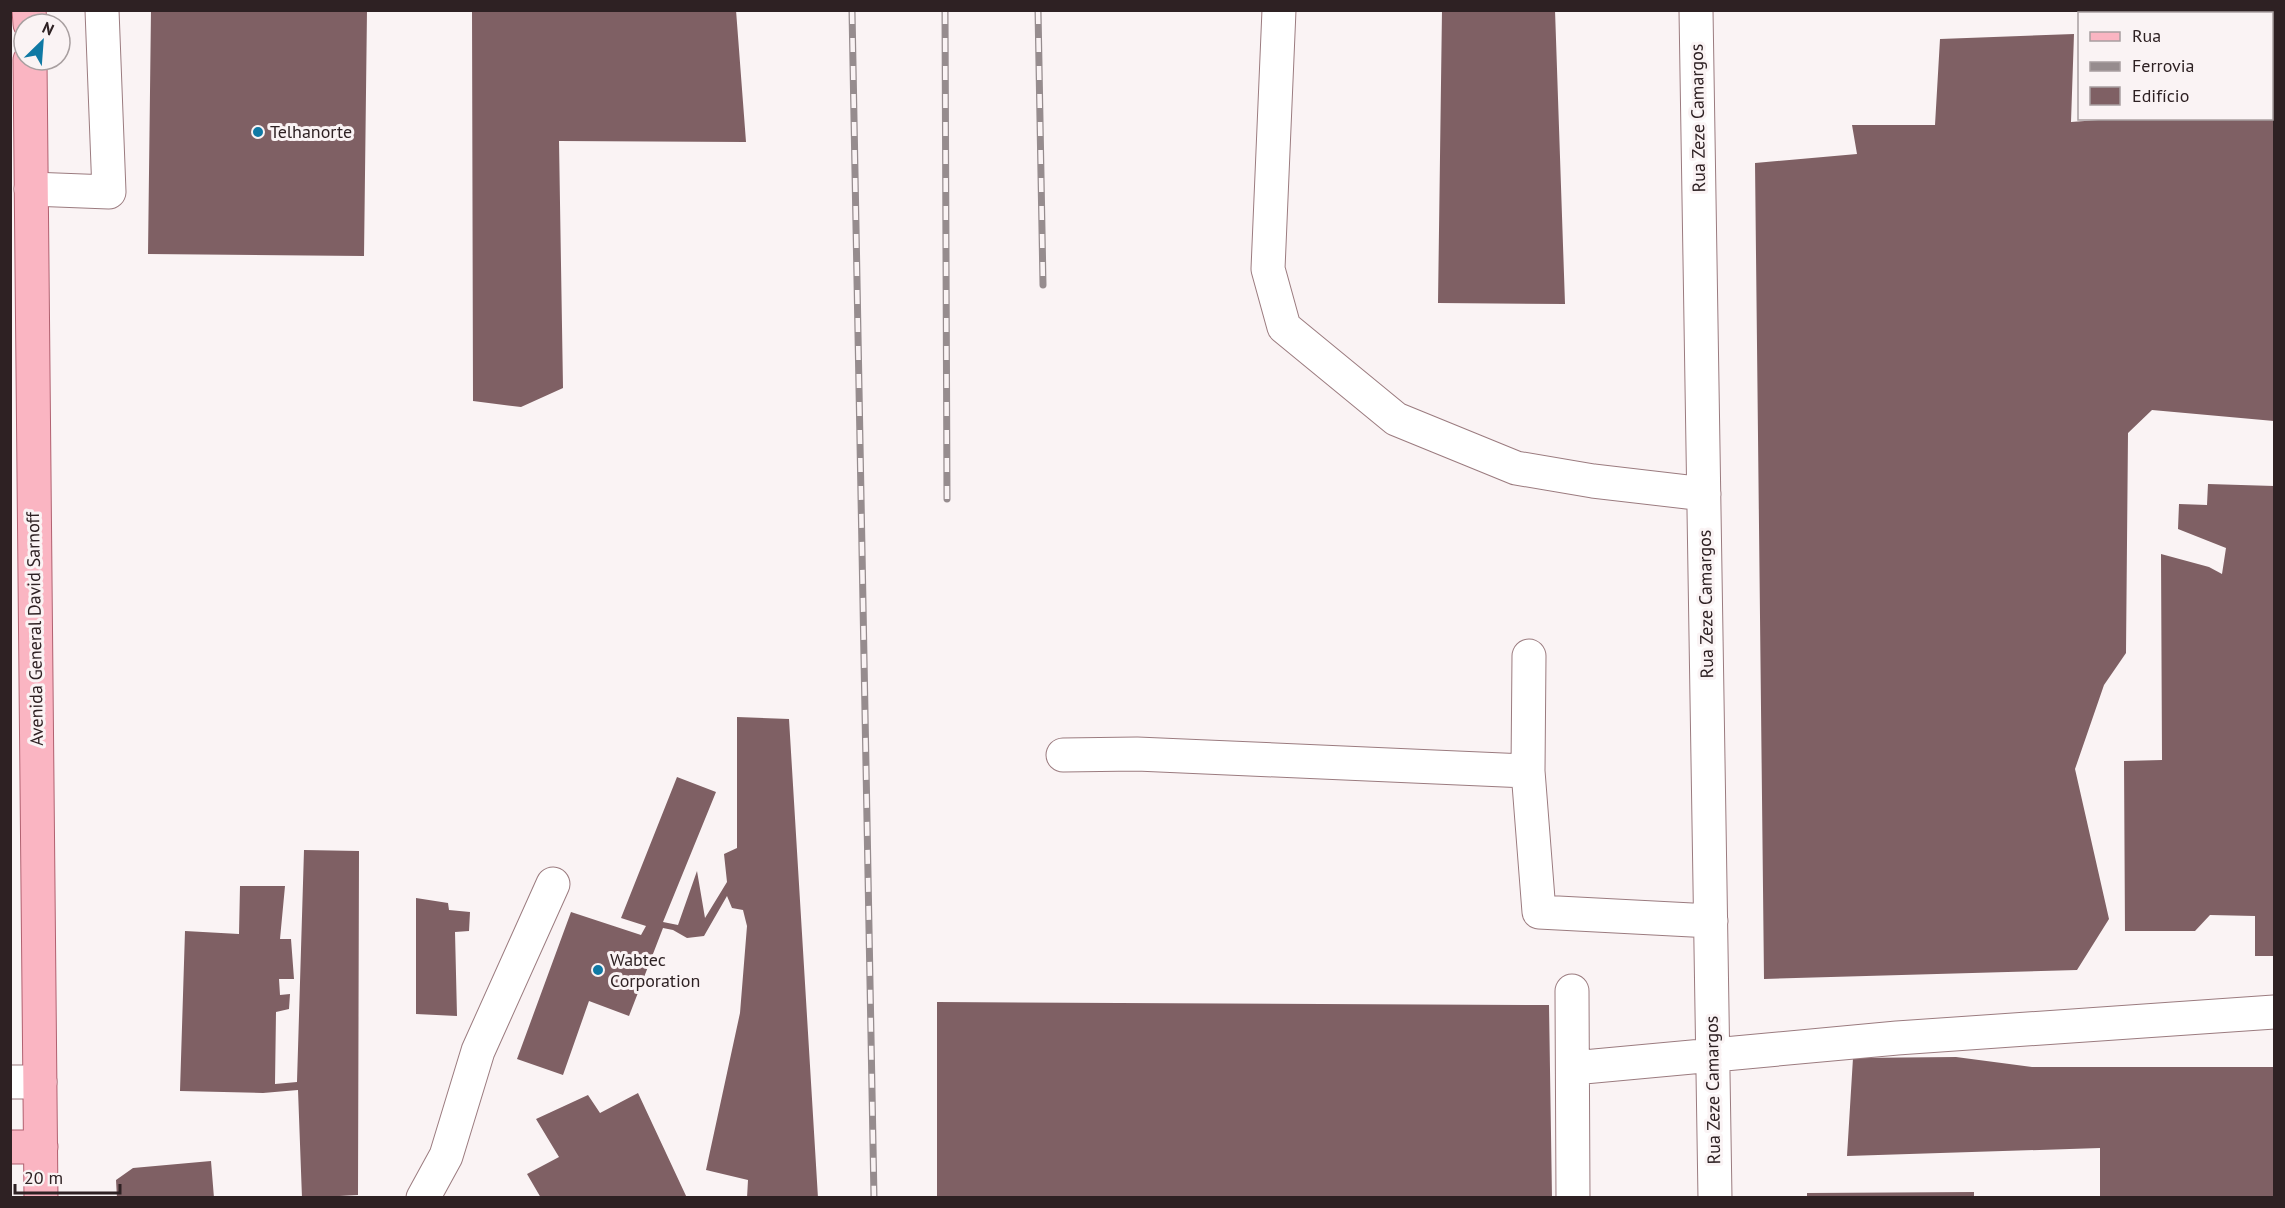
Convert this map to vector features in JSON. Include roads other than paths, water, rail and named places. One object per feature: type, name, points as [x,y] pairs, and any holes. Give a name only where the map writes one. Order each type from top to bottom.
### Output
[{"type":"main road","name":"Avenida General David Sarnoff","points":[[30,72],[31,189],[21,275],[25,1082],[26,1147],[40,1197]]},
{"type":"street","points":[[31,189],[109,192],[102,10]]},
{"type":"street","points":[[1279,10],[1268,269],[1284,327],[1396,419],[1516,468],[1593,481],[1704,494]]},
{"type":"street","name":"Rua Zeze Camargos","points":[[1696,10],[1715,1197]]},
{"type":"street","points":[[1529,656],[1528,771],[1539,912],[1711,921]]},
{"type":"street","points":[[1064,755],[1137,754],[1528,771]]},
{"type":"street","points":[[423,1197],[446,1156],[478,1051],[553,884]]},
{"type":"street","points":[[1572,991],[1573,1197]]},
{"type":"street","points":[[1573,1068],[1909,1037],[2274,1012]]},
{"type":"railway","points":[[852,10],[874,1198]]},
{"type":"railway","points":[[945,10],[947,499]]},
{"type":"railway","points":[[1038,10],[1043,285]]},
{"type":"place","name":"Telhanorte","points":[[258,132]]},
{"type":"place","name":"Wabtec Corporation","points":[[598,970]]}]
